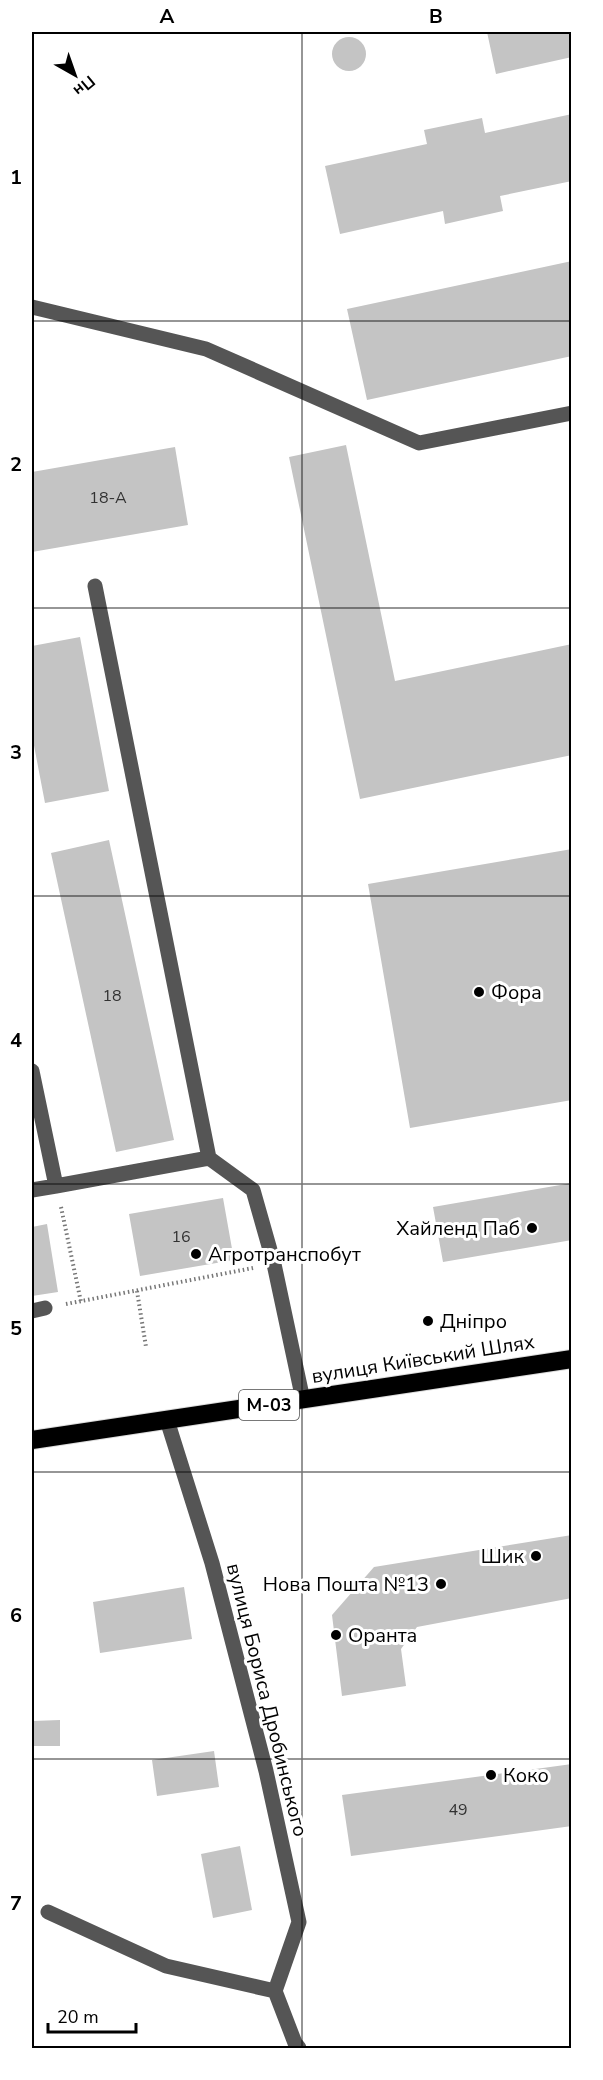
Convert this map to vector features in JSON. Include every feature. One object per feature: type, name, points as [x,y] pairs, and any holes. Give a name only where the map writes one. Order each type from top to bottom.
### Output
[{"type":"highway","name":"вулиця Київський Шлях","points":[[32,1440],[572,1359]]},
{"type":"street","points":[[32,308],[206,349],[419,443],[572,413]]},
{"type":"street","points":[[94,586],[209,1158],[253,1191],[274,1264],[303,1400]]},
{"type":"street","points":[[32,1071],[56,1186]]},
{"type":"street","points":[[32,1190],[209,1158]]},
{"type":"street","name":"вулиця Бориса Дробинського","points":[[167,1420],[212,1563],[266,1771],[299,1922],[275,1991]]},
{"type":"street","points":[[48,1912],[166,1966],[275,1991],[298,2049]]},
{"type":"path","points":[[56,1186],[81,1302]]},
{"type":"path","points":[[38,1310],[274,1264]]},
{"type":"path","points":[[137,1291],[146,1347]]},
{"type":"building","points":[[487,32],[572,32],[572,57],[496,74]]},
{"type":"building","points":[[349,37],[361,42],[366,54],[361,66],[349,71],[337,66],[332,54],[337,42]]},
{"type":"building","points":[[572,114],[572,181],[500,196],[503,211],[445,224],[443,211],[340,234],[325,166],[427,144],[424,130],[482,118],[485,133]]},
{"type":"building","points":[[572,261],[572,356],[367,400],[347,309]]},
{"type":"building","points":[[346,445],[395,681],[572,644],[572,755],[360,799],[289,457]]},
{"type":"building","points":[[175,447],[188,525],[32,552],[32,472]]},
{"type":"building","points":[[80,637],[109,791],[45,803],[32,735],[32,646]]},
{"type":"building","points":[[109,840],[174,1140],[116,1152],[51,853]]},
{"type":"building","name":"Фора","points":[[572,849],[572,1100],[410,1128],[368,884]]},
{"type":"building","points":[[572,1183],[572,1240],[443,1262],[433,1207]]},
{"type":"building","points":[[223,1198],[234,1260],[140,1276],[129,1214]]},
{"type":"building","points":[[47,1224],[58,1292],[32,1296],[32,1227]]},
{"type":"building","points":[[572,1535],[572,1598],[417,1627],[401,1649],[406,1686],[342,1696],[332,1615],[374,1567]]},
{"type":"building","points":[[184,1587],[192,1639],[100,1653],[93,1602]]},
{"type":"building","points":[[60,1720],[60,1746],[32,1746],[32,1721]]},
{"type":"building","points":[[214,1751],[219,1787],[157,1796],[152,1760]]},
{"type":"building","points":[[572,1764],[572,1826],[351,1856],[342,1795]]},
{"type":"building","points":[[240,1846],[252,1910],[213,1918],[201,1854]]},
{"type":"place","name":"Фора","points":[[479,992]]},
{"type":"place","name":"Хайленд Паб","points":[[532,1228]]},
{"type":"place","name":"Агротранспобут","points":[[196,1254]]},
{"type":"place","name":"Дніпро","points":[[428,1321]]},
{"type":"place","name":"Шик","points":[[536,1556]]},
{"type":"place","name":"Нова Пошта №13","points":[[441,1584]]},
{"type":"place","name":"Оранта","points":[[336,1635]]},
{"type":"place","name":"Коко","points":[[491,1775]]}]
